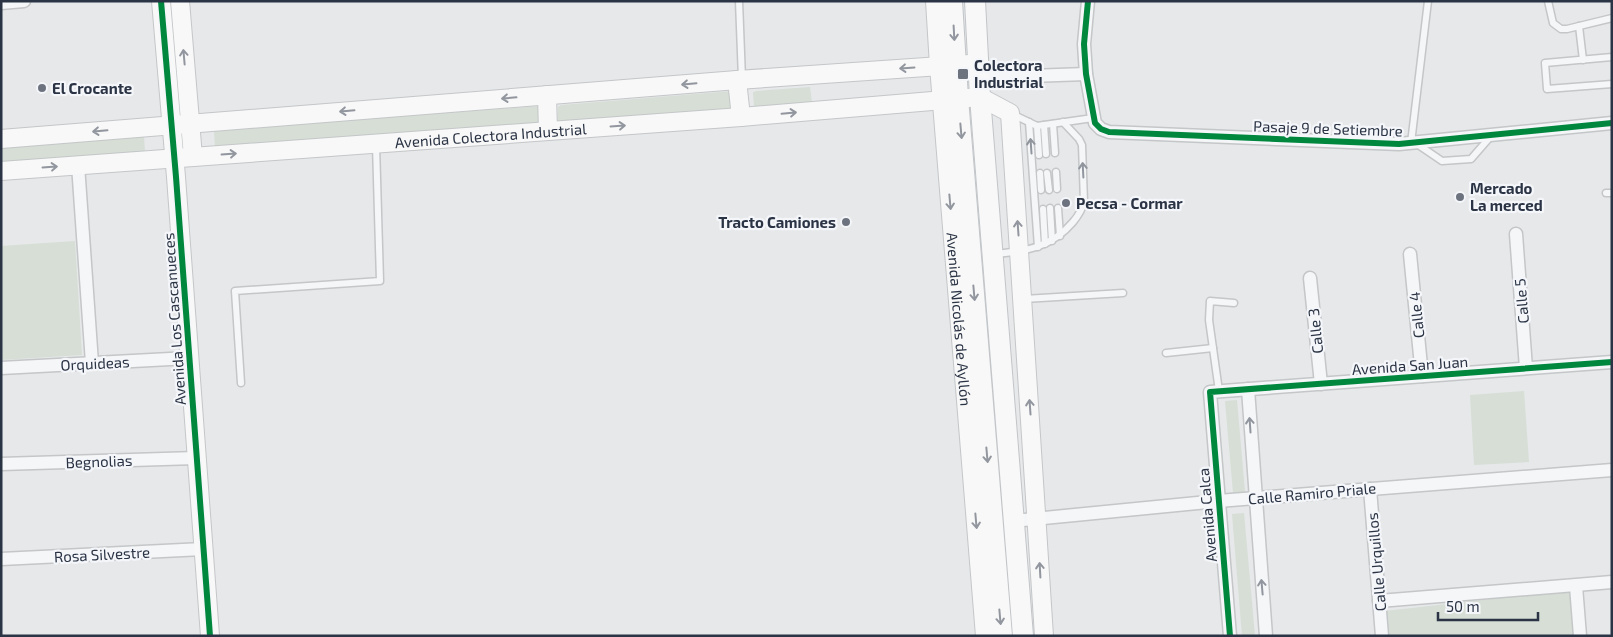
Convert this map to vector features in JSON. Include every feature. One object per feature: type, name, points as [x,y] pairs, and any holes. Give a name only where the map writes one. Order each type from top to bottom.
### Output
[{"type":"main road","name":"Avenida Los Cascanueces","points":[[161,1],[210,636]]},
{"type":"main road","points":[[180,1],[193,157]]},
{"type":"main road","name":"Avenida Nicolás de Ayllón","points":[[935,1],[947,66],[950,99],[985,636]]},
{"type":"main road","name":"Avenida Nicolás de Ayllón","points":[[947,66],[952,1]]},
{"type":"main road","points":[[975,1],[980,98],[1023,636]]},
{"type":"main road","points":[[1,139],[740,80],[947,66],[978,71]]},
{"type":"main road","points":[[740,80],[741,116]]},
{"type":"main road","points":[[547,95],[548,131]]},
{"type":"main road","points":[[980,98],[1010,113],[1038,520],[1044,636]]},
{"type":"main road","name":"Avenida Colectora Industrial","points":[[1,171],[980,98]]},
{"type":"main road","name":"Avenida Nicolás de Ayllón","points":[[950,99],[971,254],[1002,636]]},
{"type":"main road","points":[[971,254],[992,255]]},
{"type":"street","points":[[1,3],[24,1]]},
{"type":"street","points":[[1088,1],[1084,44],[1086,74],[1093,118]]},
{"type":"street","points":[[978,71],[1086,74]]},
{"type":"street","name":"Pasaje 9 de Setiembre","points":[[1093,118],[1101,129],[1109,132],[1399,144],[1612,124]]},
{"type":"street","points":[[78,165],[92,363]]},
{"type":"street","name":"Calle 5","points":[[1516,234],[1526,368]]},
{"type":"street","name":"Calle 4","points":[[1410,254],[1422,376]]},
{"type":"street","name":"Calle 3","points":[[1310,278],[1320,384]]},
{"type":"street","name":"Orquideas","points":[[1,368],[189,358]]},
{"type":"street","name":"Avenida San Juan","points":[[1215,392],[1612,362]]},
{"type":"street","points":[[1248,389],[1266,636]]},
{"type":"street","name":"Avenida Calca","points":[[1215,392],[1218,501],[1230,636]]},
{"type":"street","name":"Begnolias","points":[[1,464],[196,458]]},
{"type":"street","name":"Calle Ramiro Priale","points":[[1013,521],[1218,501],[1612,470]]},
{"type":"street","name":"Calle Urquillos","points":[[1370,489],[1382,636]]},
{"type":"street","name":"Rosa Silvestre","points":[[1,559],[203,549]]},
{"type":"street","points":[[1379,601],[1612,582]]},
{"type":"street","points":[[1576,586],[1580,636]]},
{"type":"lane","points":[[739,1],[740,80]]},
{"type":"lane","points":[[1428,1],[1414,143],[1442,161],[1470,159],[1491,136]]},
{"type":"lane","points":[[1548,1],[1553,24],[1556,27],[1567,29],[1612,18]]},
{"type":"lane","points":[[1578,26],[1583,60]]},
{"type":"lane","points":[[1612,58],[1545,64],[1547,89],[1612,84]]},
{"type":"lane","points":[[1010,113],[1040,125],[1093,118]]},
{"type":"lane","points":[[1029,122],[1038,247]]},
{"type":"lane","points":[[992,255],[1019,252],[1052,241],[1060,236],[1080,212],[1084,202],[1082,145],[1079,139],[1063,122]]},
{"type":"lane","points":[[1052,124],[1054,154]]},
{"type":"lane","points":[[1040,125],[1042,154]]},
{"type":"lane","points":[[241,383],[235,291],[380,281],[376,144]]},
{"type":"lane","points":[[1056,172],[1057,189]]},
{"type":"lane","points":[[1041,190],[1044,173],[1049,190]]},
{"type":"lane","points":[[1050,208],[1052,241]]},
{"type":"lane","points":[[1058,208],[1060,236]]},
{"type":"lane","points":[[1042,209],[1045,244]]},
{"type":"lane","points":[[1023,299],[1123,293]]},
{"type":"lane","points":[[1215,392],[1213,348],[1209,320],[1210,302],[1234,303]]},
{"type":"lane","points":[[1166,353],[1213,348]]},
{"type":"shaded area","points":[[810,87],[812,103],[754,106],[753,92]]},
{"type":"shaded area","points":[[732,91],[737,108],[561,123],[558,121],[558,107],[561,105]]},
{"type":"shaded area","points":[[541,106],[545,123],[215,148],[214,130]]},
{"type":"shaded area","points":[[144,136],[145,153],[1,165],[1,146]]},
{"type":"shaded area","points":[[75,241],[82,355],[1,360],[1,246]]},
{"type":"shaded area","points":[[1524,391],[1529,462],[1474,465],[1470,395]]},
{"type":"shaded area","points":[[1237,400],[1245,492],[1233,493],[1225,401]]},
{"type":"shaded area","points":[[1244,513],[1255,636],[1242,636],[1232,514]]},
{"type":"shaded area","points":[[1578,589],[1582,636],[1386,636],[1385,611]]},
{"type":"cycle path","points":[[161,1],[210,636]]},
{"type":"cycle path","points":[[1088,1],[1084,44],[1086,74],[1095,123],[1101,129],[1109,132],[1399,144],[1612,123]]},
{"type":"cycle path","points":[[1230,636],[1210,392],[1612,362]]},
{"type":"place","name":"Colectora Industrial","points":[[963,74]]},
{"type":"place","name":"El Crocante","points":[[42,88]]},
{"type":"place","name":"Mercado La merced","points":[[1460,197]]},
{"type":"place","name":"Pecsa - Cormar","points":[[1066,203]]},
{"type":"place","name":"Tracto Camiones","points":[[846,222]]}]
